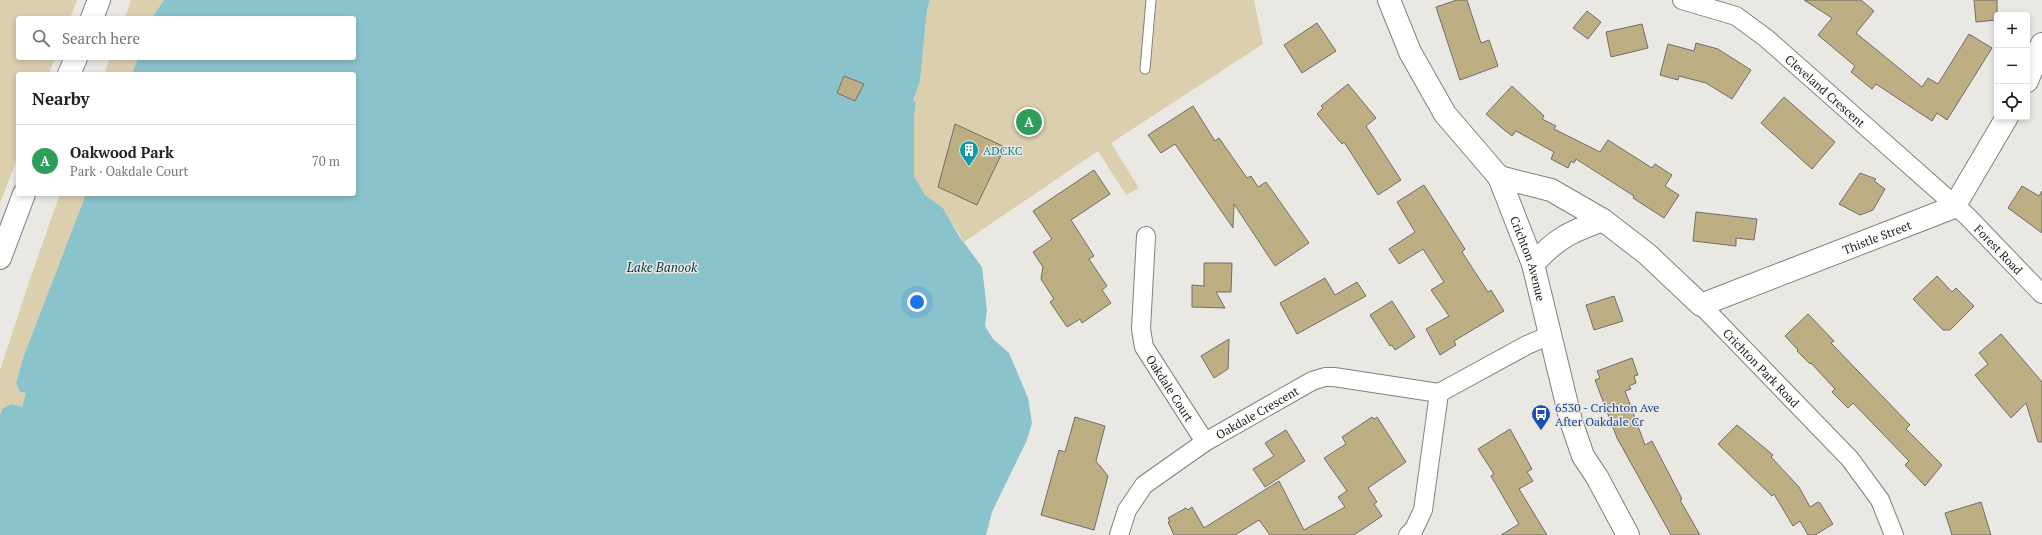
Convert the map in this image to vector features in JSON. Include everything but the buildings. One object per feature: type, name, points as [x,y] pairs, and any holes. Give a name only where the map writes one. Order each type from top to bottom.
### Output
[{"type":"street","points":[[93,16],[99,0]]},
{"type":"street","name":"Crichton Avenue","points":[[1389,0],[1410,52],[1445,114],[1499,177],[1533,264],[1571,421],[1583,456],[1597,477],[1628,535]]},
{"type":"street","name":"Cleveland Crescent","points":[[1682,0],[1736,16],[1748,24],[1766,38],[1954,207]]},
{"type":"street","points":[[2030,74],[2042,44]]},
{"type":"street","points":[[71,72],[75,60]]},
{"type":"street","points":[[1954,207],[2005,120]]},
{"type":"street","name":"Crichton Park Road","points":[[1499,177],[1551,190],[1603,220],[1647,254],[1701,305],[1850,459],[1880,500],[1894,535]]},
{"type":"street","points":[[0,258],[23,196]]},
{"type":"street","name":"Forest Road","points":[[1954,207],[1967,216],[2042,294]]},
{"type":"street","name":"Thistle Street","points":[[1701,305],[1954,207]]},
{"type":"street","points":[[1533,264],[1552,244],[1563,237],[1603,220]]},
{"type":"street","name":"Oakdale Court","points":[[1146,236],[1141,329],[1144,347],[1205,442]]},
{"type":"street","points":[[1408,535],[1414,529],[1423,510],[1439,393],[1527,345],[1550,335]]},
{"type":"street","name":"Oakdale Crescent","points":[[1119,535],[1127,510],[1144,485],[1205,442],[1312,381],[1325,377],[1354,379],[1439,393]]},
{"type":"lane","points":[[1145,69],[1152,0]]},
{"type":"shaded area","points":[[0,0],[77,0],[71,16],[16,16],[16,60],[54,60],[50,72],[16,72],[16,161],[0,204]]},
{"type":"shaded area","points":[[131,0],[164,0],[153,16],[126,16]]},
{"type":"shaded area","points":[[930,0],[1254,0],[1263,44],[1111,143],[1139,188],[1126,195],[1098,151],[964,242],[943,208],[925,195],[914,176],[914,116],[916,102],[913,102],[920,82],[927,10]]},
{"type":"shaded area","points":[[109,60],[137,60],[133,72],[105,72]]},
{"type":"shaded area","points":[[59,196],[85,196],[23,358],[16,383],[20,392],[27,393],[21,408],[12,404],[3,408],[0,415],[0,370]]},
{"type":"water","name":"Lake Banook","points":[[164,0],[930,0],[927,10],[920,82],[913,101],[916,102],[914,116],[914,176],[925,195],[943,208],[959,236],[982,267],[987,310],[985,326],[993,339],[1009,353],[1028,398],[1032,423],[1027,440],[992,512],[986,535],[0,535],[0,415],[3,408],[12,404],[22,407],[26,393],[20,392],[16,383],[23,358],[85,196],[356,196],[356,72],[133,72],[137,60],[356,60],[356,16],[153,16]]},
{"type":"place","name":"Oakwood Park","points":[[1029,122]]},
{"type":"place","name":"ADCKC","points":[[969,167]]},
{"type":"place","name":"6530 - Crichton Ave After Oakdale Cr","points":[[1541,431]]}]
